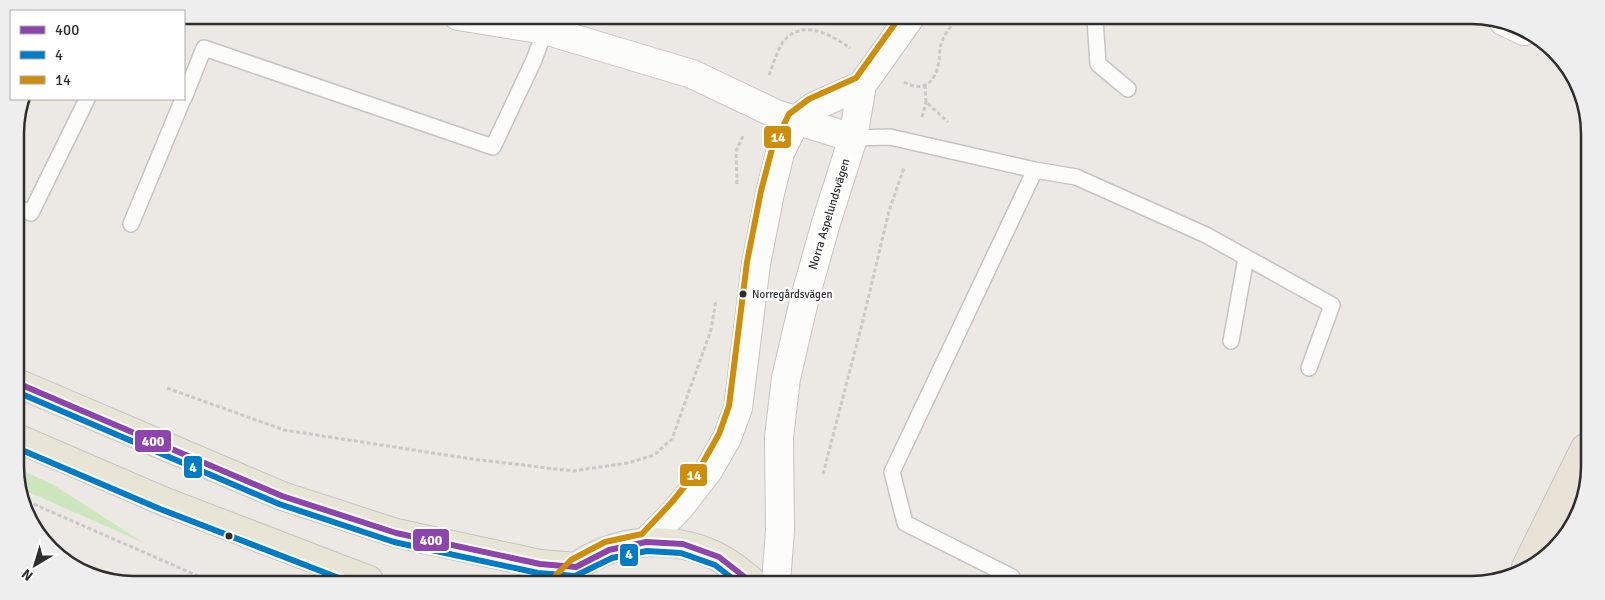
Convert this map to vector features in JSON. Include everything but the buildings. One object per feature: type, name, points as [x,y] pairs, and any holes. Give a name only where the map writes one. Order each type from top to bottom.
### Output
[{"type":"highway","points":[[1530,558],[1581,454]]},
{"type":"main road","points":[[24,386],[282,496],[396,533],[532,563],[569,574],[609,550],[646,542],[684,544],[719,557],[744,576]]},
{"type":"main road","points":[[24,441],[172,504],[359,576]]},
{"type":"street","points":[[527,24],[562,28],[692,74],[776,114],[853,138]]},
{"type":"street","name":"Norra Aspelundsvägen","points":[[776,576],[780,531],[778,438],[786,378],[808,284],[853,138],[862,85],[905,24]]},
{"type":"street","points":[[646,542],[679,508],[708,472],[727,438],[738,408],[750,306],[770,193],[780,153],[796,120],[813,107],[862,85]]},
{"type":"lane","points":[[1095,24],[1098,64],[1128,90]]},
{"type":"lane","points":[[185,96],[204,48],[493,147],[534,60],[562,28]]},
{"type":"lane","points":[[24,210],[31,213],[87,100]]},
{"type":"lane","points":[[131,224],[183,100]]},
{"type":"lane","points":[[853,138],[890,137],[1035,170],[1076,176],[1206,235],[1332,305],[1309,368]]},
{"type":"lane","points":[[1012,576],[905,524],[892,472],[1035,170]]},
{"type":"lane","points":[[1231,341],[1246,258]]},
{"type":"path","points":[[914,87],[925,85],[934,79],[939,62],[940,44],[954,24]]},
{"type":"path","points":[[775,62],[783,43],[797,31],[817,29],[843,43]]},
{"type":"path","points":[[823,474],[864,320],[889,211],[926,102],[925,85]]},
{"type":"path","points":[[926,102],[954,128]]},
{"type":"path","points":[[737,192],[736,151],[742,140]]},
{"type":"path","points":[[167,388],[284,430],[472,459],[573,471],[628,464],[654,455],[672,439],[710,330],[718,292]]},
{"type":"path","points":[[30,502],[198,576]]},
{"type":"green space","points":[[24,471],[52,484],[144,543],[27,492]]},
{"type":"transit line","name":"14","points":[[556,575],[571,560],[605,542],[642,534],[672,502],[701,466],[719,434],[729,406],[747,262],[761,191],[772,149],[789,114],[809,99],[856,78],[895,24]]},
{"type":"transit line","name":"400","points":[[24,386],[282,496],[396,533],[540,564],[576,567]]},
{"type":"transit line","name":"4","points":[[24,395],[279,504],[394,542],[538,573],[575,576]]},
{"type":"transit line","name":"4","points":[[24,451],[160,509],[334,576]]},
{"type":"transit line","name":"400","points":[[576,567],[609,550],[646,542],[683,544],[719,557],[743,576]]},
{"type":"transit line","name":"4","points":[[575,576],[612,558],[647,551],[681,553],[715,565],[729,576]]},
{"type":"place","name":"Norregårdsvägen","points":[[743,294]]}]
